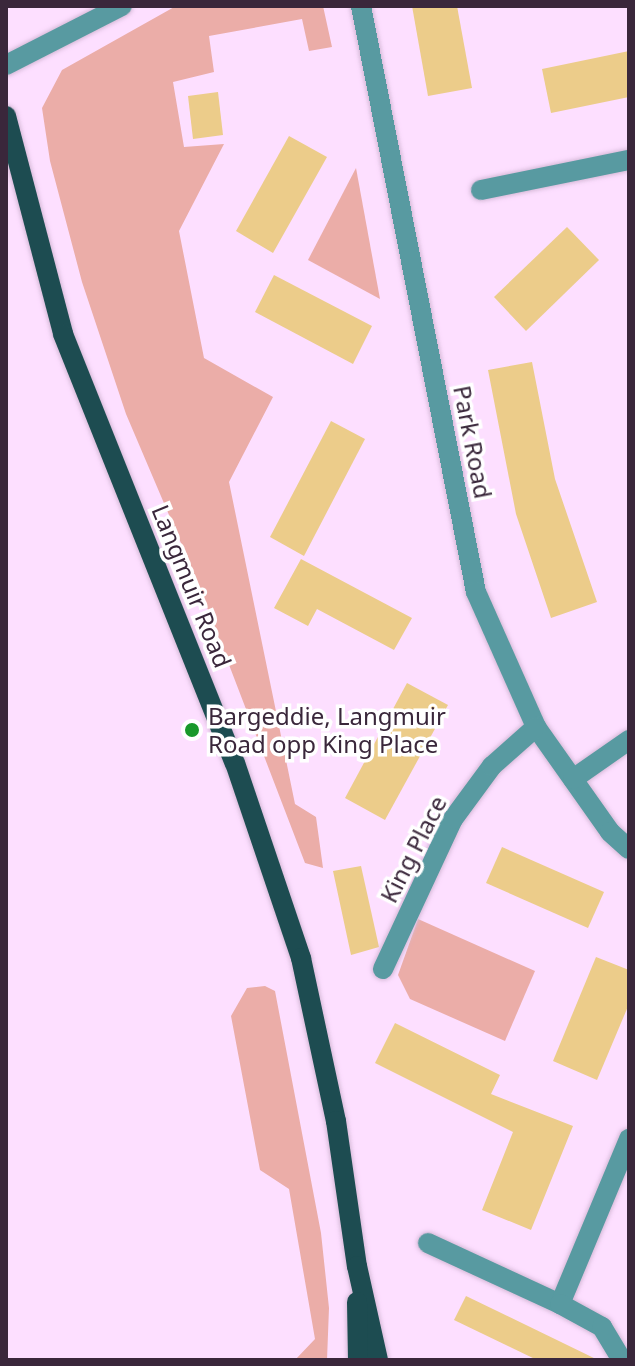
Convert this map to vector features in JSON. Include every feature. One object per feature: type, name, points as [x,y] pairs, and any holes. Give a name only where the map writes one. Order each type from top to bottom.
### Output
[{"type":"main road","name":"Langmuir Road","points":[[6,116],[63,334],[235,763],[301,958],[336,1121],[357,1266],[378,1360]]},
{"type":"main road","name":"Langmuir Road","points":[[357,1266],[358,1360]]},
{"type":"street","points":[[6,65],[122,6]]},
{"type":"street","name":"Park Road","points":[[361,6],[476,592],[536,727],[610,832],[629,849]]},
{"type":"street","points":[[481,190],[629,160]]},
{"type":"street","name":"King Place","points":[[383,969],[453,819],[492,766],[536,727]]},
{"type":"street","points":[[573,779],[629,740]]},
{"type":"street","points":[[560,1304],[629,1139]]},
{"type":"street","points":[[428,1243],[560,1304],[602,1327],[622,1360]]},
{"type":"shaded area","points":[[176,6],[323,6],[332,47],[309,51],[302,19],[209,36],[214,72],[173,82],[184,147],[224,144],[179,231],[204,358],[273,397],[229,482],[295,804],[316,817],[323,868],[305,863],[195,576],[126,414],[82,282],[50,161],[42,108],[62,70]]},
{"type":"shaded area","points":[[356,168],[380,299],[308,260]]},
{"type":"shaded area","points":[[418,919],[535,971],[505,1041],[410,999],[398,975]]},
{"type":"shaded area","points":[[265,986],[275,991],[321,1233],[329,1308],[327,1360],[295,1360],[315,1339],[289,1189],[260,1170],[231,1016],[247,988]]},
{"type":"building","points":[[412,6],[457,6],[472,88],[428,96]]},
{"type":"building","points":[[629,51],[629,97],[551,113],[542,69]]},
{"type":"building","points":[[218,92],[223,135],[193,139],[188,96]]},
{"type":"building","points":[[289,136],[327,157],[273,253],[236,231]]},
{"type":"building","points":[[567,227],[599,260],[526,331],[494,297]]},
{"type":"building","points":[[274,275],[372,326],[353,364],[255,312]]},
{"type":"building","points":[[532,362],[555,479],[597,602],[551,618],[516,514],[488,370]]},
{"type":"building","points":[[331,421],[365,439],[304,556],[270,537]]},
{"type":"building","points":[[301,559],[412,618],[394,650],[317,609],[308,626],[274,608]]},
{"type":"building","points":[[407,683],[448,705],[385,820],[345,798]]},
{"type":"building","points":[[502,847],[604,892],[588,928],[486,883]]},
{"type":"building","points":[[361,866],[379,947],[351,955],[333,871]]},
{"type":"building","points":[[596,957],[629,970],[629,1004],[597,1080],[553,1061]]},
{"type":"building","points":[[395,1023],[500,1075],[491,1094],[573,1126],[531,1230],[482,1210],[513,1132],[375,1063]]},
{"type":"building","points":[[466,1296],[598,1360],[537,1360],[454,1320]]},
{"type":"place","name":"Bargeddie, Langmuir Road opp King Place","points":[[192,730]]}]
